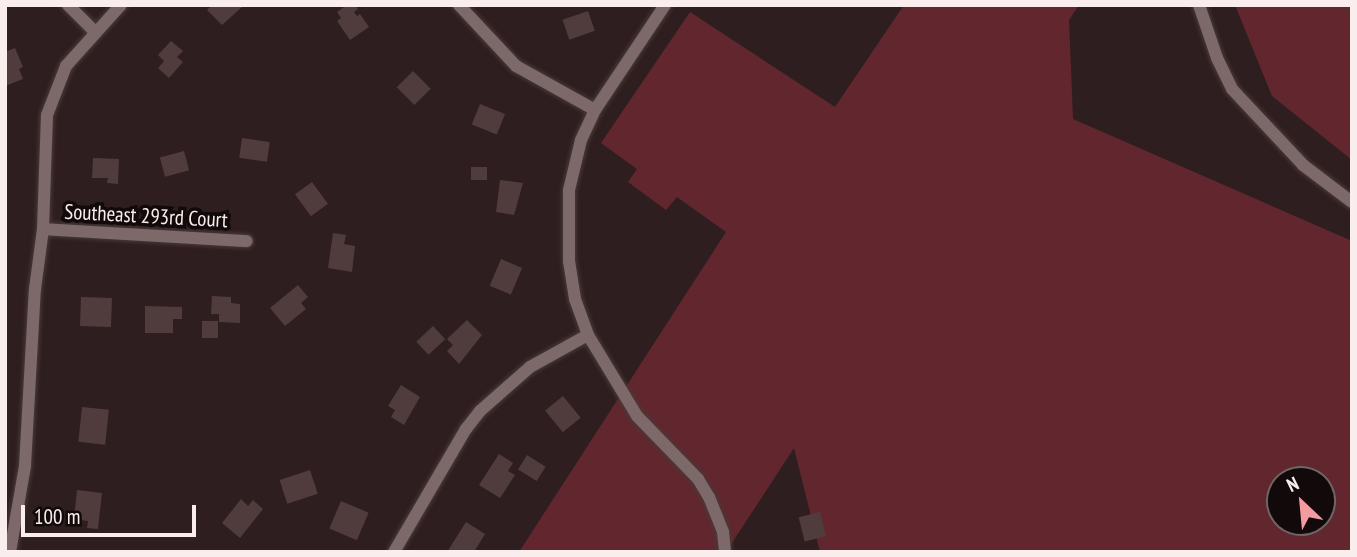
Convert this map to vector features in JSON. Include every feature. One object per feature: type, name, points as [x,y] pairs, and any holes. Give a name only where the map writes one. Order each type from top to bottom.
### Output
[{"type":"street","points":[[68,5],[95,32]]},
{"type":"street","points":[[10,552],[25,466],[35,289],[43,229],[47,114],[66,66],[121,5]]},
{"type":"street","points":[[459,5],[516,66],[595,110]]},
{"type":"street","points":[[665,5],[595,110],[573,167],[567,214],[575,299],[588,335],[637,416],[698,480],[709,497],[723,531],[725,552]]},
{"type":"street","points":[[1199,5],[1217,58],[1232,89],[1267,130],[1303,165],[1352,202]]},
{"type":"street","name":"Southeast 293rd Court","points":[[43,229],[247,241]]},
{"type":"street","points":[[394,552],[466,429],[480,411],[530,367],[588,335]]},
{"type":"shaded area","points":[[904,5],[1079,5],[1069,20],[1073,119],[1352,241],[1352,552],[820,552],[794,448],[726,552],[519,552],[726,232],[677,197],[666,210],[628,182],[637,169],[601,143],[690,12],[835,107]]},
{"type":"shaded area","points":[[1235,5],[1352,5],[1352,160],[1272,96]]},
{"type":"building","points":[[212,5],[242,7],[222,25],[207,10]]},
{"type":"building","points":[[347,5],[355,5],[358,9],[354,12],[357,16],[360,14],[369,27],[350,40],[337,21],[341,18],[337,12]]},
{"type":"building","points":[[588,11],[595,31],[569,40],[562,20]]},
{"type":"building","points":[[171,41],[183,51],[177,57],[183,62],[169,78],[158,68],[164,61],[158,55]]},
{"type":"building","points":[[15,48],[23,67],[19,69],[23,79],[5,86],[5,52]]},
{"type":"building","points":[[413,71],[431,89],[414,105],[397,87]]},
{"type":"building","points":[[480,104],[505,114],[497,135],[472,124]]},
{"type":"building","points":[[242,138],[270,142],[267,162],[239,158]]},
{"type":"building","points":[[184,151],[189,170],[165,177],[160,157]]},
{"type":"building","points":[[93,158],[119,159],[118,184],[107,183],[108,178],[92,178]]},
{"type":"building","points":[[471,167],[487,167],[487,180],[471,180]]},
{"type":"building","points":[[500,180],[523,183],[514,215],[496,212]]},
{"type":"building","points":[[312,182],[328,204],[311,216],[295,194]]},
{"type":"building","points":[[333,233],[346,235],[344,244],[355,246],[352,272],[328,268]]},
{"type":"building","points":[[501,259],[522,268],[511,295],[490,286]]},
{"type":"building","points":[[298,285],[308,297],[301,303],[306,309],[285,326],[270,308]]},
{"type":"building","points":[[212,296],[231,297],[231,303],[240,304],[240,323],[219,322],[219,314],[211,314]]},
{"type":"building","points":[[81,297],[112,298],[111,327],[80,326]]},
{"type":"building","points":[[145,306],[182,307],[182,319],[173,319],[173,333],[145,333]]},
{"type":"building","points":[[467,320],[482,335],[459,364],[447,351],[453,345],[447,339]]},
{"type":"building","points":[[202,321],[218,321],[218,338],[202,338]]},
{"type":"building","points":[[433,326],[445,339],[428,355],[416,342]]},
{"type":"building","points":[[401,385],[420,397],[404,425],[391,417],[395,410],[388,406]]},
{"type":"building","points":[[563,396],[581,418],[563,432],[545,410]]},
{"type":"building","points":[[82,407],[109,410],[105,445],[78,442]]},
{"type":"building","points":[[499,454],[513,463],[508,471],[515,475],[500,498],[479,485]]},
{"type":"building","points":[[527,455],[546,467],[537,481],[518,469]]},
{"type":"building","points":[[310,470],[318,494],[287,504],[280,480]]},
{"type":"building","points":[[77,490],[102,493],[98,529],[87,528],[88,521],[74,519]]},
{"type":"building","points":[[241,499],[248,506],[253,500],[263,509],[240,538],[222,523]]},
{"type":"building","points":[[341,501],[369,513],[357,540],[329,529]]},
{"type":"building","points":[[820,512],[826,536],[805,542],[799,517]]},
{"type":"building","points":[[466,522],[485,534],[474,552],[447,552]]}]
